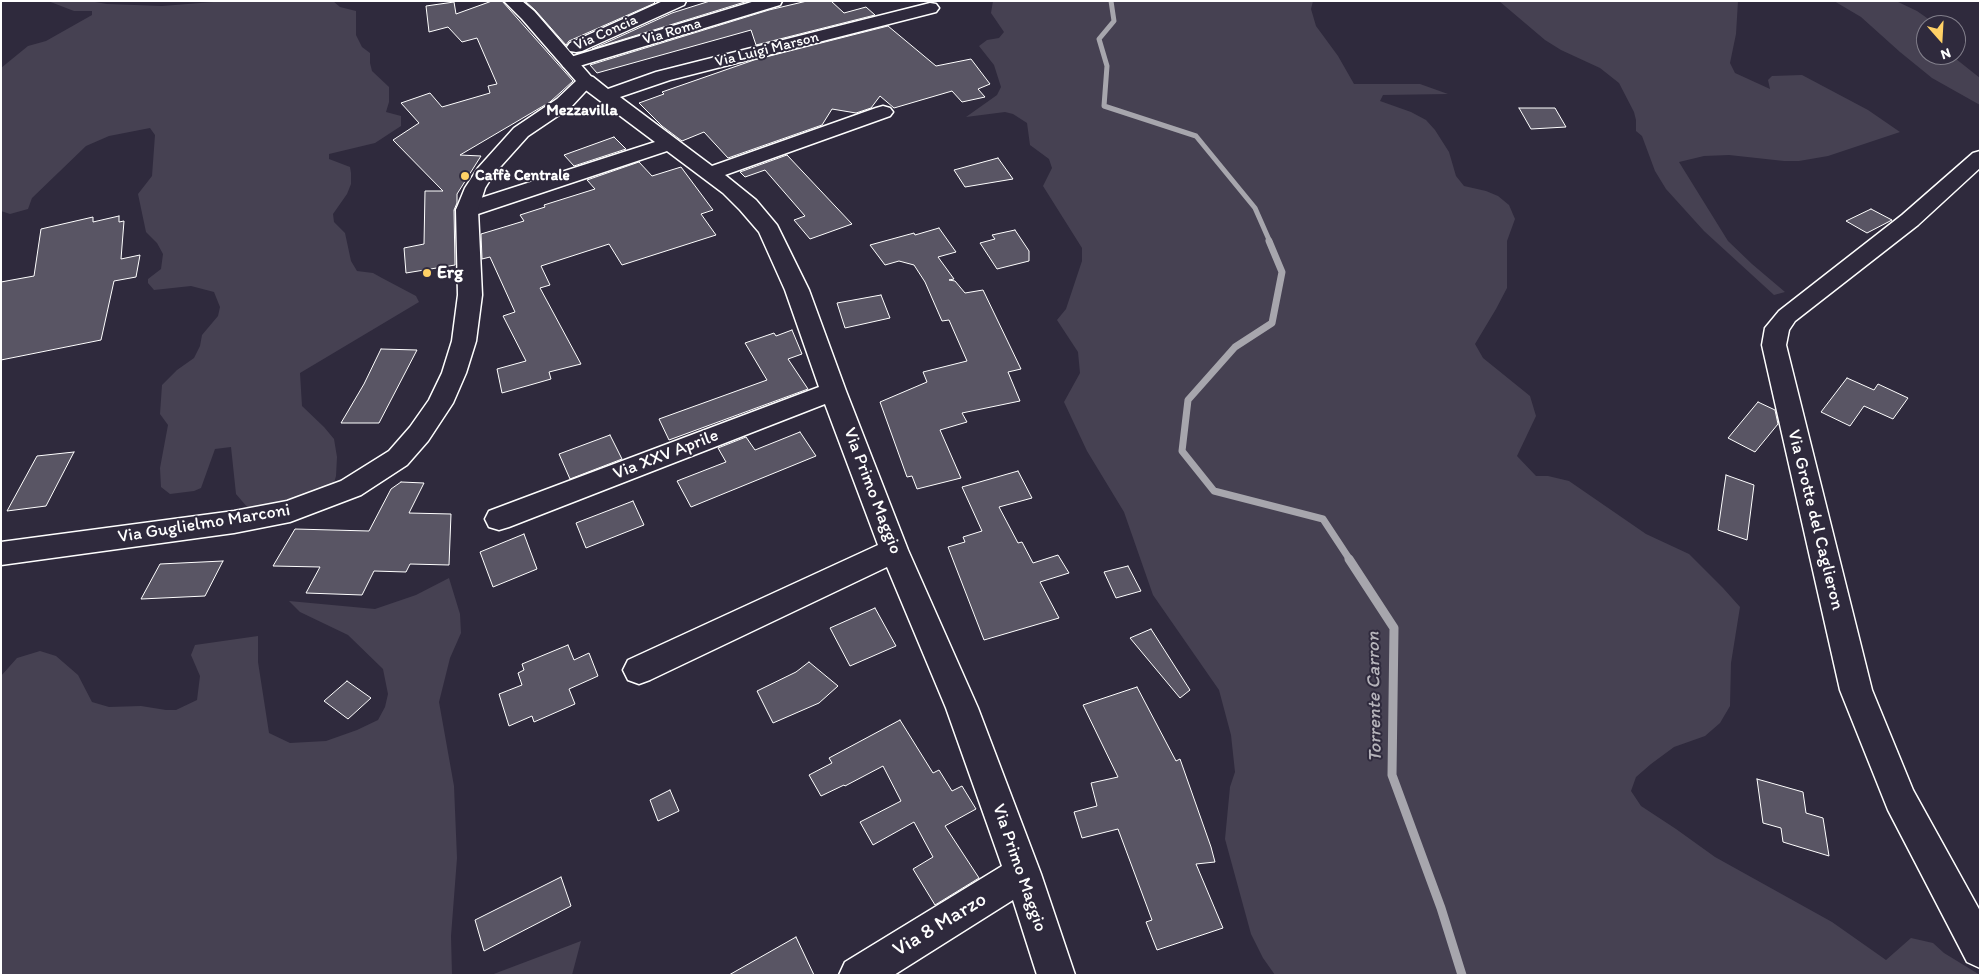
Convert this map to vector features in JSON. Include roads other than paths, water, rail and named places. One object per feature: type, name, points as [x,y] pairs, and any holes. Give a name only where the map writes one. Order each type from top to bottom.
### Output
[{"type":"street","points":[[467,210],[475,188],[484,172],[521,132],[568,99],[586,81],[528,15],[512,1]]},
{"type":"street","name":"Via Concia","points":[[565,58],[678,1]]},
{"type":"street","name":"Via Roma","points":[[565,58],[774,1]]},
{"type":"street","name":"Via Luigi Marson","points":[[610,99],[663,76],[930,8]]},
{"type":"street","name":"Via Primo Maggio","points":[[586,81],[748,205],[769,230],[797,290],[833,391],[894,550],[962,708],[1023,874],[1056,975]]},
{"type":"street","points":[[568,99],[610,99]]},
{"type":"street","points":[[709,174],[884,112]]},
{"type":"street","points":[[467,210],[669,144]]},
{"type":"street","name":"Via Grotte del Caglieron","points":[[1980,157],[1910,220],[1786,316],[1777,328],[1774,346],[1856,690],[1900,799],[1980,949]]},
{"type":"street","name":"Via Guglielmo Marconi","points":[[1,554],[234,522],[290,511],[351,488],[398,458],[419,434],[440,403],[454,374],[464,341],[470,295],[467,210]]},
{"type":"street","name":"Via XXV Aprile","points":[[499,519],[833,391]]},
{"type":"street","points":[[638,670],[894,550]]},
{"type":"street","name":"Via 8 Marzo","points":[[858,975],[1023,874]]},
{"type":"waterway","name":"Torrente Carron","points":[[1111,1],[1114,21],[1099,39],[1107,66],[1104,106],[1196,136],[1255,208],[1270,242]]},
{"type":"waterway","name":"Torrente Carron","points":[[1269,241],[1282,272],[1272,323],[1235,347],[1188,400],[1182,451],[1214,491],[1323,519],[1350,560]]},
{"type":"waterway","name":"Torrente Carron","points":[[1349,559],[1394,628],[1392,775],[1441,908],[1462,975]]},
{"type":"place","name":"Caffè Centrale","points":[[465,176]]},
{"type":"place","name":"Erg","points":[[427,273]]},
{"type":"district","name":"Mezzavilla","points":[[582,111]]}]
